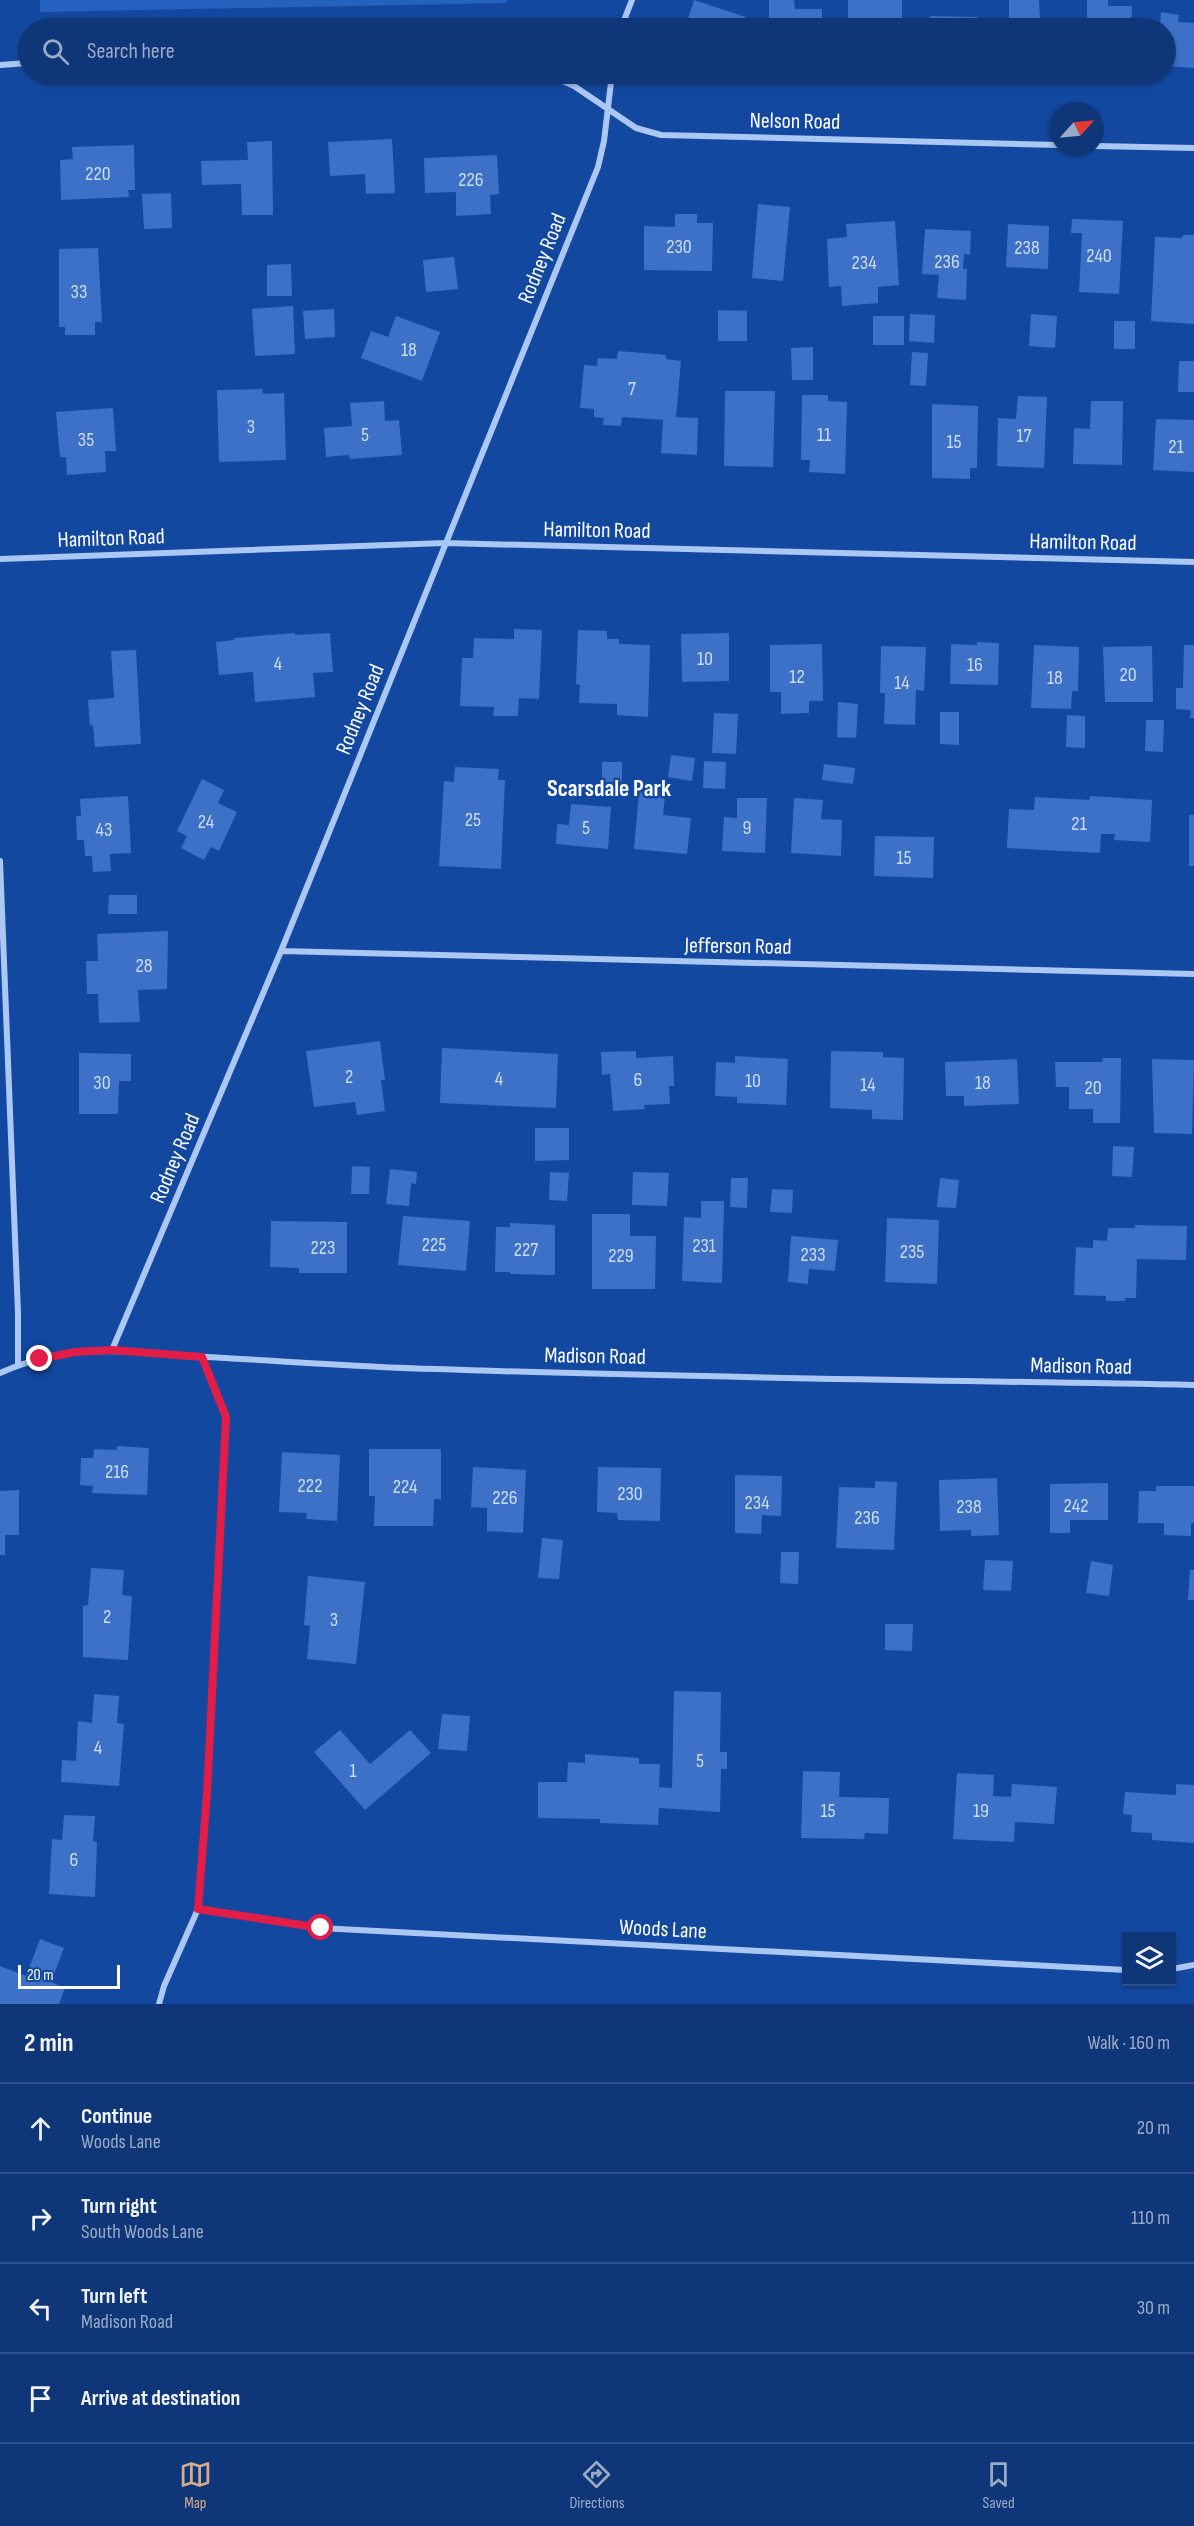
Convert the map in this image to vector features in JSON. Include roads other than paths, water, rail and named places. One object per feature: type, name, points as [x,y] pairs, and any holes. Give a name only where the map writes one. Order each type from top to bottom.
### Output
[{"type":"street","points":[[625,18],[632,0]]},
{"type":"street","points":[[0,65],[18,64]]},
{"type":"street","name":"Nelson Road","points":[[570,84],[636,128],[661,135],[1050,145]]},
{"type":"street","name":"Rodney Road","points":[[112,1350],[281,951],[598,167],[604,141],[611,84]]},
{"type":"street","points":[[1104,146],[1194,148]]},
{"type":"street","name":"Hamilton Road","points":[[0,559],[445,543],[1194,562]]},
{"type":"street","points":[[0,861],[18,1313],[18,1365]]},
{"type":"street","name":"Jefferson Road","points":[[281,951],[1194,974]]},
{"type":"street","name":"Madison Road","points":[[0,1373],[18,1365],[75,1352],[112,1350],[435,1369],[1194,1385]]},
{"type":"street","points":[[159,2004],[164,1986],[198,1909],[207,1793],[226,1417],[202,1357]]},
{"type":"street","name":"Woods Lane","points":[[198,1909],[332,1929],[1122,1970]]},
{"type":"street","points":[[1176,1968],[1194,1965]]},
{"type":"district","name":"Scarsdale Park","points":[[609,788]]}]
